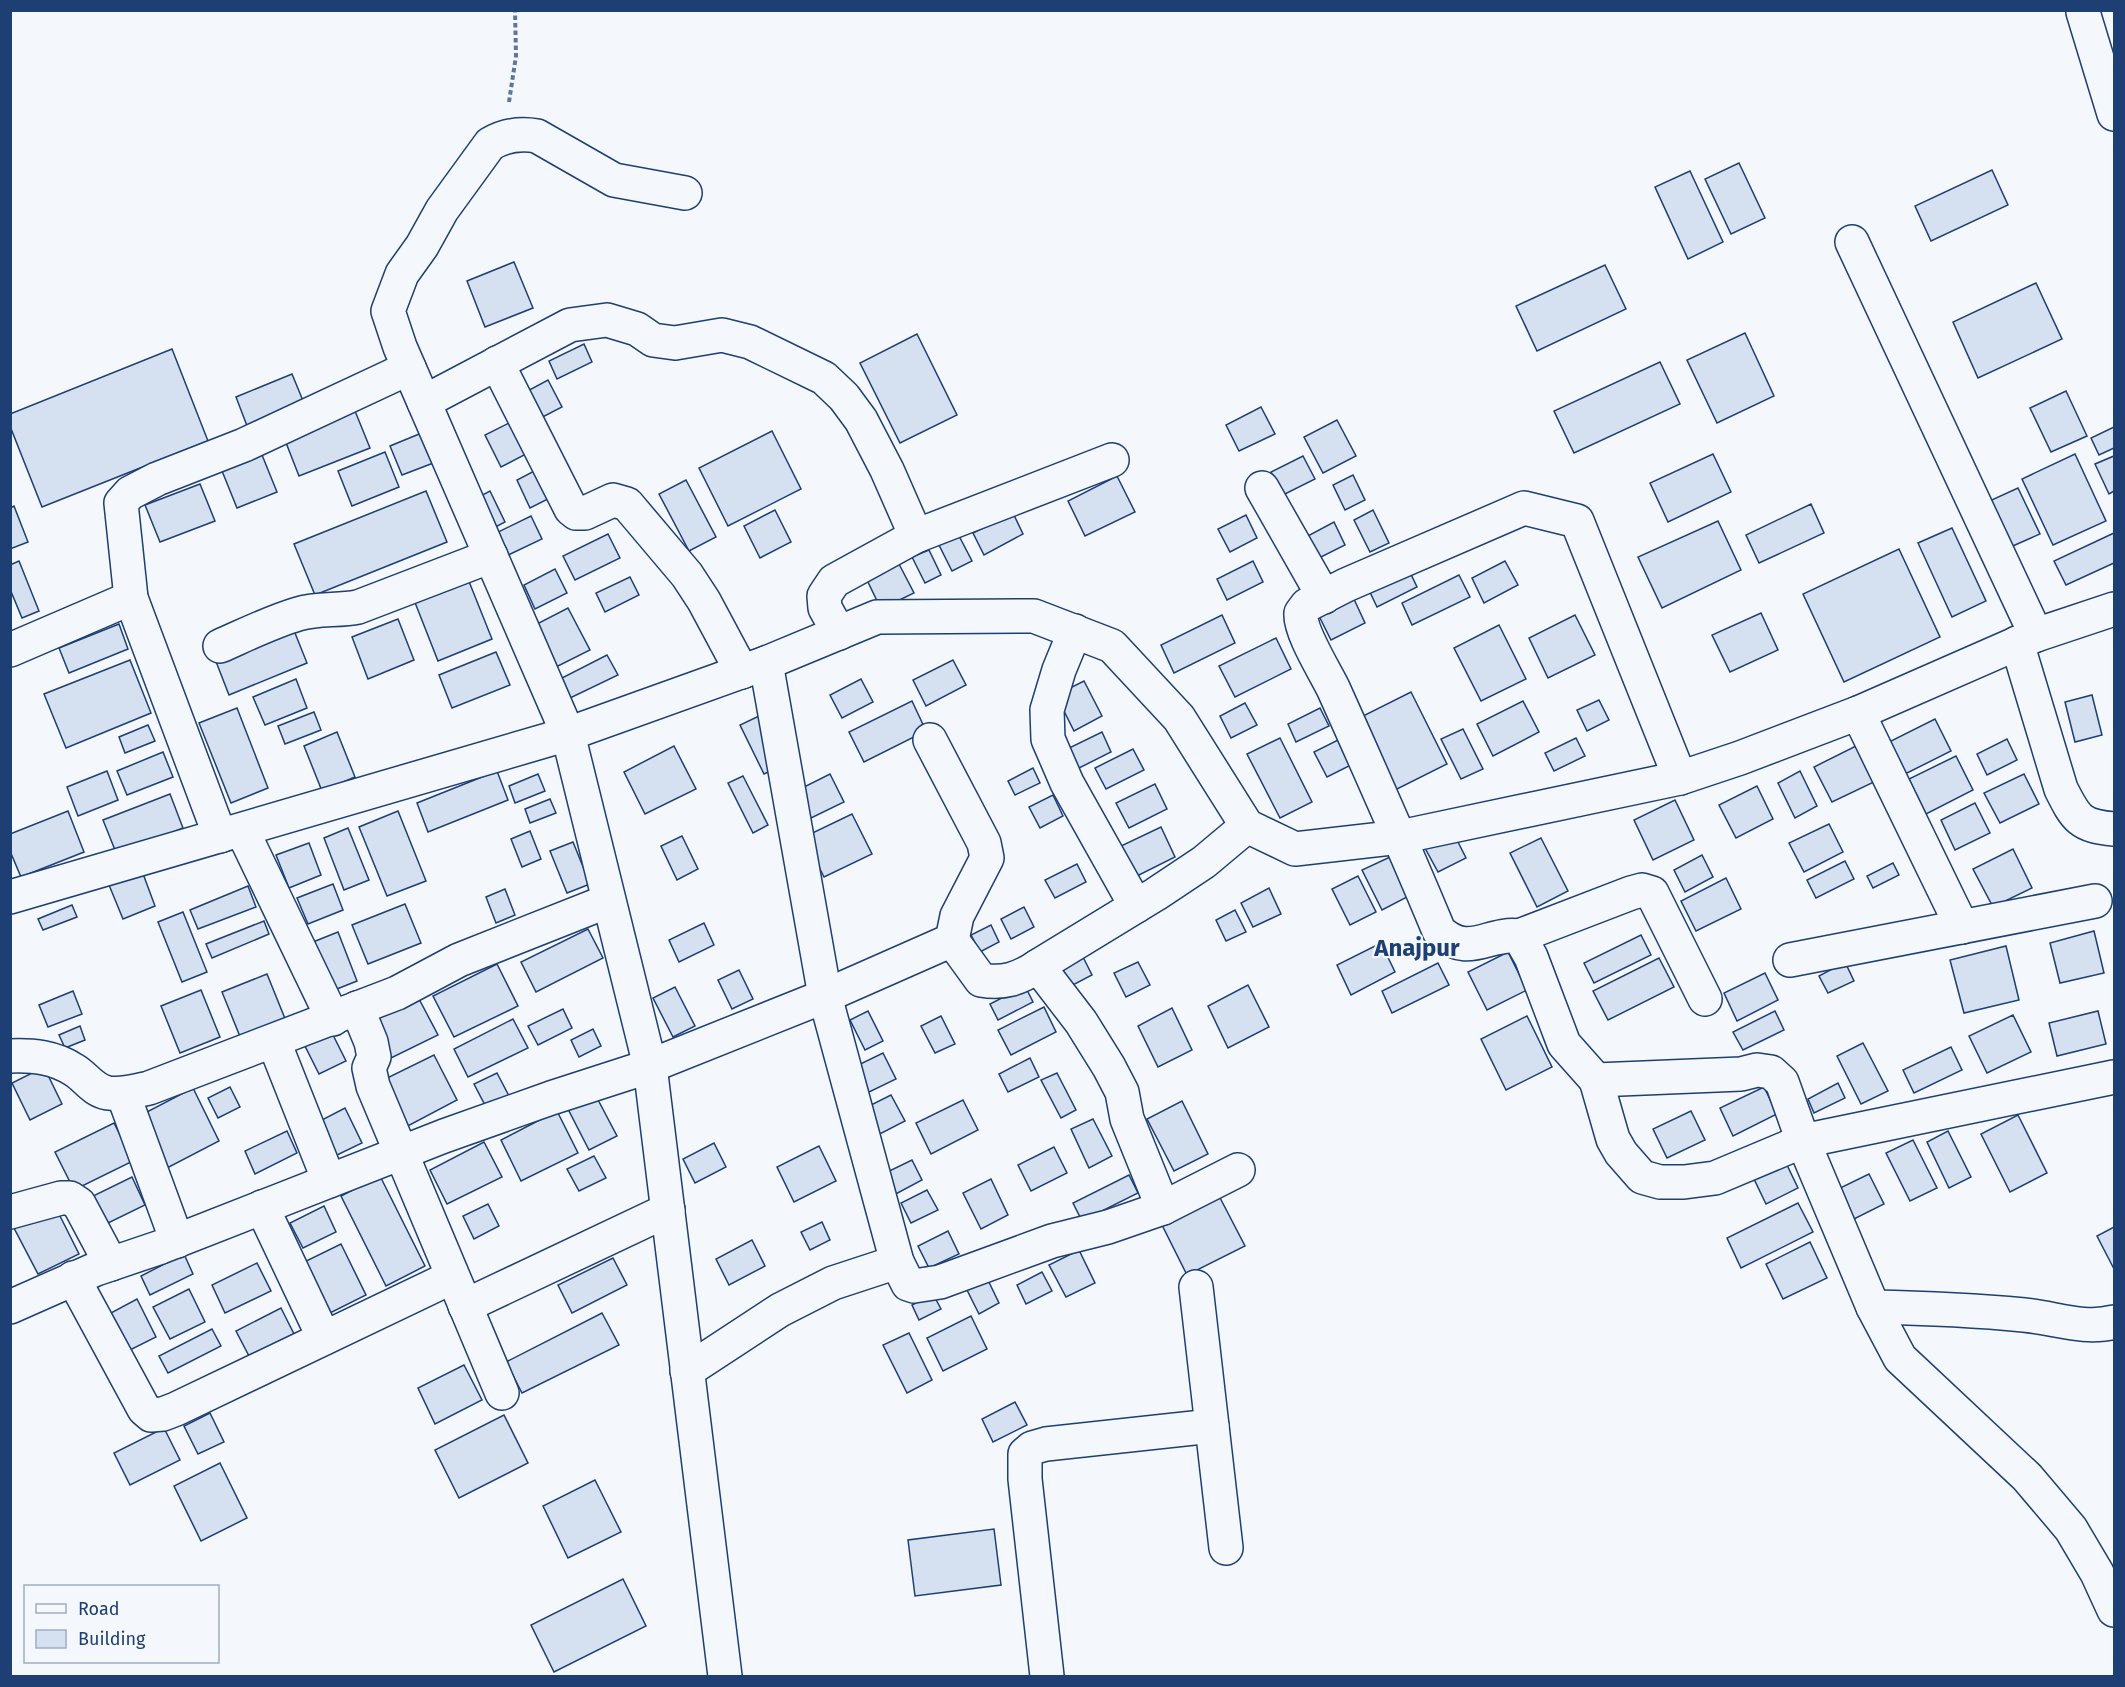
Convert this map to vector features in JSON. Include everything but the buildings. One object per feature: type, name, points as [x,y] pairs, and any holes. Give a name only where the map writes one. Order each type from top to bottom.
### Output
[{"type":"street","points":[[2083,12],[2115,114]]},
{"type":"street","points":[[685,193],[614,180],[537,136],[524,134],[501,137],[490,144],[442,210],[399,283],[388,311],[399,347],[568,734],[650,1066],[726,1677]]},
{"type":"street","points":[[1852,242],[2027,639],[2061,789],[2072,810],[2083,822],[2115,829]]},
{"type":"street","points":[[424,402],[570,325],[608,320],[637,329],[652,340],[675,343],[722,335],[750,342],[824,378],[844,397],[861,420],[887,470],[916,536]]},
{"type":"street","points":[[497,363],[571,509],[576,513],[585,513],[613,500],[627,504],[687,575],[754,668],[825,996],[897,1263],[908,1284],[914,1286],[940,1282],[1052,1241],[1108,1227],[1163,1208],[1238,1170]]},
{"type":"street","points":[[409,368],[244,445],[157,479],[130,493],[121,503],[131,598],[231,833],[345,1013],[371,1042],[374,1057],[369,1068],[373,1086],[502,1393]]},
{"type":"street","points":[[839,633],[825,608],[824,596],[834,580],[916,536],[1112,460]]},
{"type":"street","points":[[1262,488],[1324,597]]},
{"type":"street","points":[[1680,778],[1577,521],[1524,508],[1307,605],[1301,613],[1303,628],[1400,837],[1439,931],[1448,939],[1467,944],[1509,935],[1519,936],[1631,892],[1642,890],[1652,893],[1705,999]]},
{"type":"street","points":[[219,646],[299,614],[358,607],[491,556]]},
{"type":"street","points":[[10,650],[131,598]]},
{"type":"street","points":[[10,897],[568,734],[754,668],[877,617],[1034,616],[1112,646],[1179,718],[1247,826],[1295,849],[1400,837],[1680,778],[1858,713],[2027,639],[2115,609]]},
{"type":"street","points":[[1075,631],[1059,670],[1047,710],[1048,739],[1067,783],[1136,906]]},
{"type":"street","points":[[1858,713],[1962,927]]},
{"type":"street","points":[[930,740],[984,843],[987,858],[957,916],[952,940],[981,980],[998,983],[1028,973],[1204,862],[1247,826]]},
{"type":"street","points":[[10,1056],[35,1056],[58,1061],[75,1071],[88,1084],[106,1093],[123,1094],[149,1088],[397,993],[459,960],[608,900]]},
{"type":"street","points":[[1790,960],[2095,901]]},
{"type":"street","points":[[1519,936],[1531,957],[1564,1044],[1596,1080],[1612,1139],[1620,1153],[1642,1177],[1660,1182],[1715,1178],[1803,1141],[2115,1077]]},
{"type":"street","points":[[10,1306],[73,1278],[177,1241],[444,1136],[650,1066],[825,996],[952,940]]},
{"type":"street","points":[[1038,966],[1081,1022],[1122,1092],[1126,1119],[1163,1208]]},
{"type":"street","points":[[274,1042],[329,1181]]},
{"type":"street","points":[[1596,1080],[1741,1074],[1757,1070],[1771,1072],[1782,1082],[1803,1141],[1886,1332],[2027,1478],[2071,1529],[2097,1573],[2115,1610]]},
{"type":"street","points":[[123,1094],[177,1241]]},
{"type":"street","points":[[10,1212],[61,1198],[70,1198],[79,1204],[111,1264]]},
{"type":"street","points":[[262,1207],[324,1338]]},
{"type":"street","points":[[73,1278],[144,1409],[151,1415],[163,1414],[324,1338],[459,1292],[668,1210]]},
{"type":"street","points":[[687,1371],[780,1310],[833,1283],[897,1263]]},
{"type":"street","points":[[1196,1287],[1226,1548]]},
{"type":"street","points":[[1886,1332],[1958,1309],[2028,1315],[2075,1324],[2100,1326],[2115,1322]]},
{"type":"street","points":[[1047,1677],[1026,1490],[1025,1454],[1032,1448],[1046,1444],[1212,1426]]},
{"type":"path","points":[[501,137],[512,93],[516,56],[514,10]]},
{"type":"district","name":"Anajpur","points":[[1417,948]]}]
